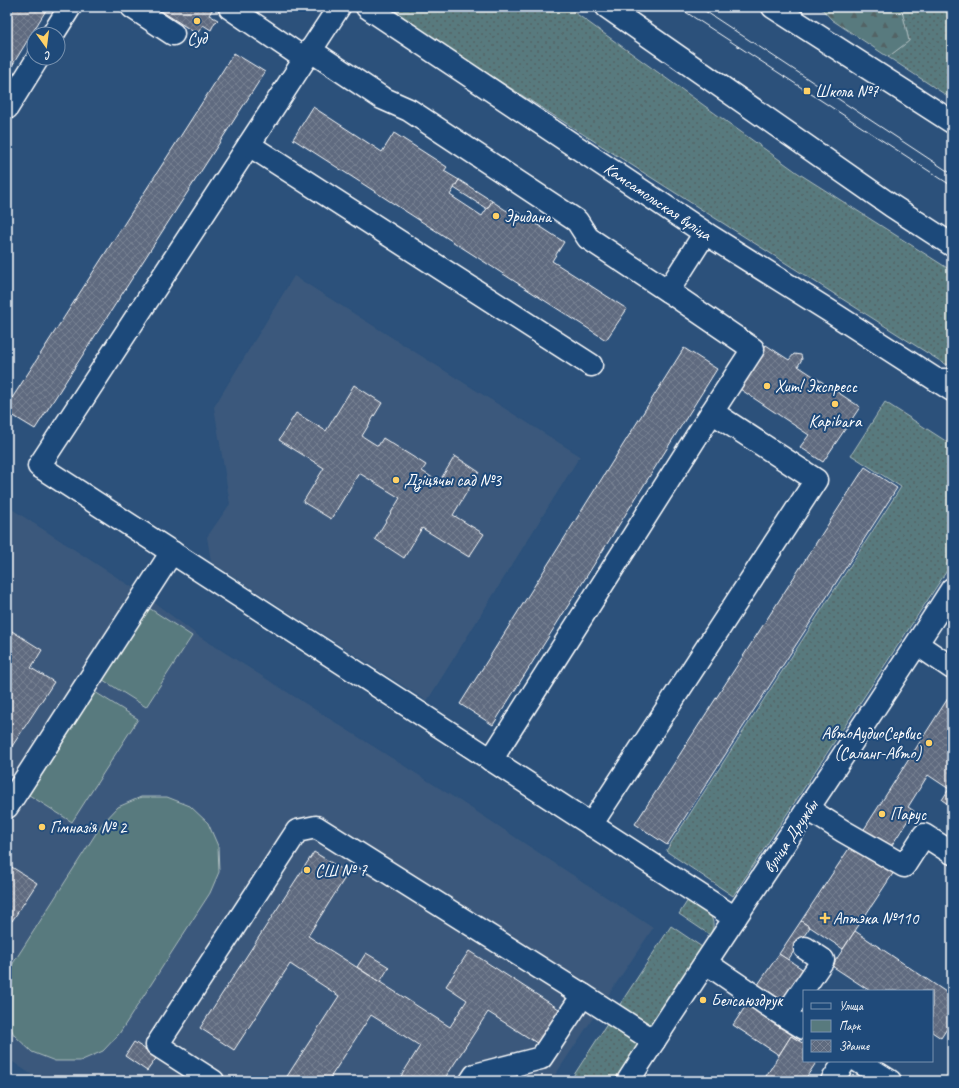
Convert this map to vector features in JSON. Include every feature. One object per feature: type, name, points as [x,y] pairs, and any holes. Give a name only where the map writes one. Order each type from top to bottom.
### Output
[{"type":"street","points":[[58,26],[70,7]]},
{"type":"street","points":[[132,7],[173,34]]},
{"type":"street","points":[[339,7],[39,466],[735,918]]},
{"type":"street","name":"Камсамольская вуліца","points":[[367,7],[704,233],[947,383]]},
{"type":"street","points":[[773,7],[952,122]]},
{"type":"street","points":[[230,8],[382,98],[409,110],[577,221],[588,238],[753,349],[491,760]]},
{"type":"street","points":[[618,11],[892,206],[952,245]]},
{"type":"street","points":[[7,108],[33,66]]},
{"type":"street","points":[[249,145],[591,365]]},
{"type":"street","points":[[668,291],[704,233]]},
{"type":"street","points":[[591,825],[816,480],[712,412]]},
{"type":"street","points":[[7,807],[172,552]]},
{"type":"street","name":"вуліца Дружбы","points":[[628,1081],[952,589]]},
{"type":"street","points":[[917,644],[952,668]]},
{"type":"street","points":[[808,809],[904,866],[924,835],[952,853]]},
{"type":"street","points":[[213,1081],[157,1045],[296,831],[316,827],[654,1040]]},
{"type":"street","points":[[785,1016],[823,960],[805,948]]},
{"type":"street","points":[[706,962],[803,1027]]},
{"type":"street","points":[[471,1081],[475,1075],[541,1058],[583,995]]},
{"type":"street","points":[[832,1081],[844,1062]]},
{"type":"street","points":[[860,1062],[890,1081]]},
{"type":"shaded area","name":"Дзіцячы сад №3","points":[[294,276],[580,456],[427,701],[211,562],[207,537],[230,504],[214,407]]},
{"type":"shaded area","name":"СШ № 7","points":[[7,506],[144,595],[200,637],[477,812],[653,928],[551,1081],[41,1081],[7,1058]]},
{"type":"green space","points":[[389,7],[567,7],[798,173],[952,271],[952,365],[945,364],[913,344],[446,47]]},
{"type":"green space","points":[[820,7],[901,7],[909,41],[888,57],[832,20]]},
{"type":"green space","points":[[901,7],[952,7],[952,99],[888,57],[909,41]]},
{"type":"green space","points":[[885,402],[952,445],[952,563],[733,896],[666,851],[901,487],[851,455]]},
{"type":"green space","points":[[149,608],[192,636],[146,707],[103,680]]},
{"type":"green space","points":[[95,692],[138,719],[72,822],[29,795]]},
{"type":"green space","points":[[141,797],[167,797],[190,806],[208,823],[218,846],[219,872],[210,893],[119,1034],[103,1051],[80,1061],[55,1061],[32,1052],[14,1035],[7,1020],[7,977],[12,965],[102,824],[118,807]]},
{"type":"green space","points":[[688,900],[708,913],[713,923],[713,928],[710,935],[679,914]]},
{"type":"green space","points":[[671,926],[702,947],[614,1081],[570,1081]]},
{"type":"building","points":[[7,7],[48,7],[36,26],[26,26],[26,43],[7,74]]},
{"type":"building","name":"Суд","points":[[155,7],[214,7],[209,15],[218,20],[215,22],[211,30],[203,25],[197,34]]},
{"type":"building","points":[[234,53],[265,72],[35,429],[7,412],[7,406]]},
{"type":"building","points":[[313,107],[382,152],[394,133],[447,167],[444,171],[459,180],[450,195],[482,216],[492,201],[507,211],[510,207],[564,242],[552,261],[627,309],[606,340],[293,139]]},
{"type":"building","points":[[459,180],[492,201],[487,209],[454,188]]},
{"type":"building","points":[[766,345],[789,360],[794,354],[801,355],[802,359],[798,366],[860,407],[823,462],[800,447],[809,435],[737,387]]},
{"type":"building","points":[[684,348],[717,369],[493,725],[460,704]]},
{"type":"building","points":[[354,385],[382,403],[362,436],[378,446],[383,438],[426,465],[422,471],[439,482],[455,456],[479,472],[453,515],[484,534],[469,557],[422,528],[404,558],[375,539],[400,498],[359,473],[331,519],[303,502],[324,468],[279,440],[296,413],[326,431]]},
{"type":"building","points":[[865,467],[897,488],[667,845],[635,824]]},
{"type":"building","points":[[7,628],[42,650],[31,668],[54,682],[7,754]]},
{"type":"building","points":[[952,692],[952,784],[949,789],[928,775],[908,807],[914,811],[888,851],[861,834]]},
{"type":"building","points":[[952,784],[952,807],[942,800]]},
{"type":"building","points":[[852,844],[894,872],[843,949],[801,921]]},
{"type":"building","points":[[314,852],[348,873],[308,936],[450,1027],[467,1000],[446,986],[469,951],[562,1011],[540,1045],[488,1012],[443,1081],[398,1081],[420,1046],[371,1015],[328,1081],[284,1081],[339,996],[290,964],[234,1050],[200,1028]]},
{"type":"building","points":[[7,864],[37,883],[12,921],[7,918]]},
{"type":"building","points":[[801,921],[810,927],[788,960],[779,954]]},
{"type":"building","points":[[855,931],[952,996],[952,1021],[941,1038],[933,1033],[933,990],[868,990],[832,966]]},
{"type":"building","points":[[366,953],[389,967],[380,982],[357,967]]},
{"type":"building","points":[[779,954],[804,970],[780,1006],[755,989]]},
{"type":"building","points":[[749,1001],[803,1036],[799,1041],[791,1036],[779,1055],[733,1025]]},
{"type":"building","points":[[791,1036],[803,1043],[803,1062],[816,1062],[804,1081],[763,1081]]},
{"type":"building","points":[[134,1042],[157,1057],[147,1071],[125,1056]]},
{"type":"tram line","points":[[678,7],[952,186]]},
{"type":"tram line","points":[[699,7],[952,174]]},
{"type":"place","name":"Суд","points":[[197,21]]},
{"type":"place","name":"Школа №7","points":[[807,91]]},
{"type":"place","name":"Эридана","points":[[496,216]]},
{"type":"place","name":"Хит! Экспресс","points":[[767,386]]},
{"type":"place","name":"Kapibara","points":[[835,404]]},
{"type":"place","name":"Дзіцячы сад №3","points":[[396,480]]},
{"type":"place","name":"АвтоАудиоСервис (Саланг-Авто)","points":[[929,743]]},
{"type":"place","name":"Парус","points":[[882,814]]},
{"type":"place","name":"Гімназія № 2","points":[[42,827]]},
{"type":"place","name":"СШ № 7","points":[[307,870]]},
{"type":"place","name":"Аптэка №110","points":[[825,918]]},
{"type":"place","name":"Белсаюздрук","points":[[703,1000]]}]
